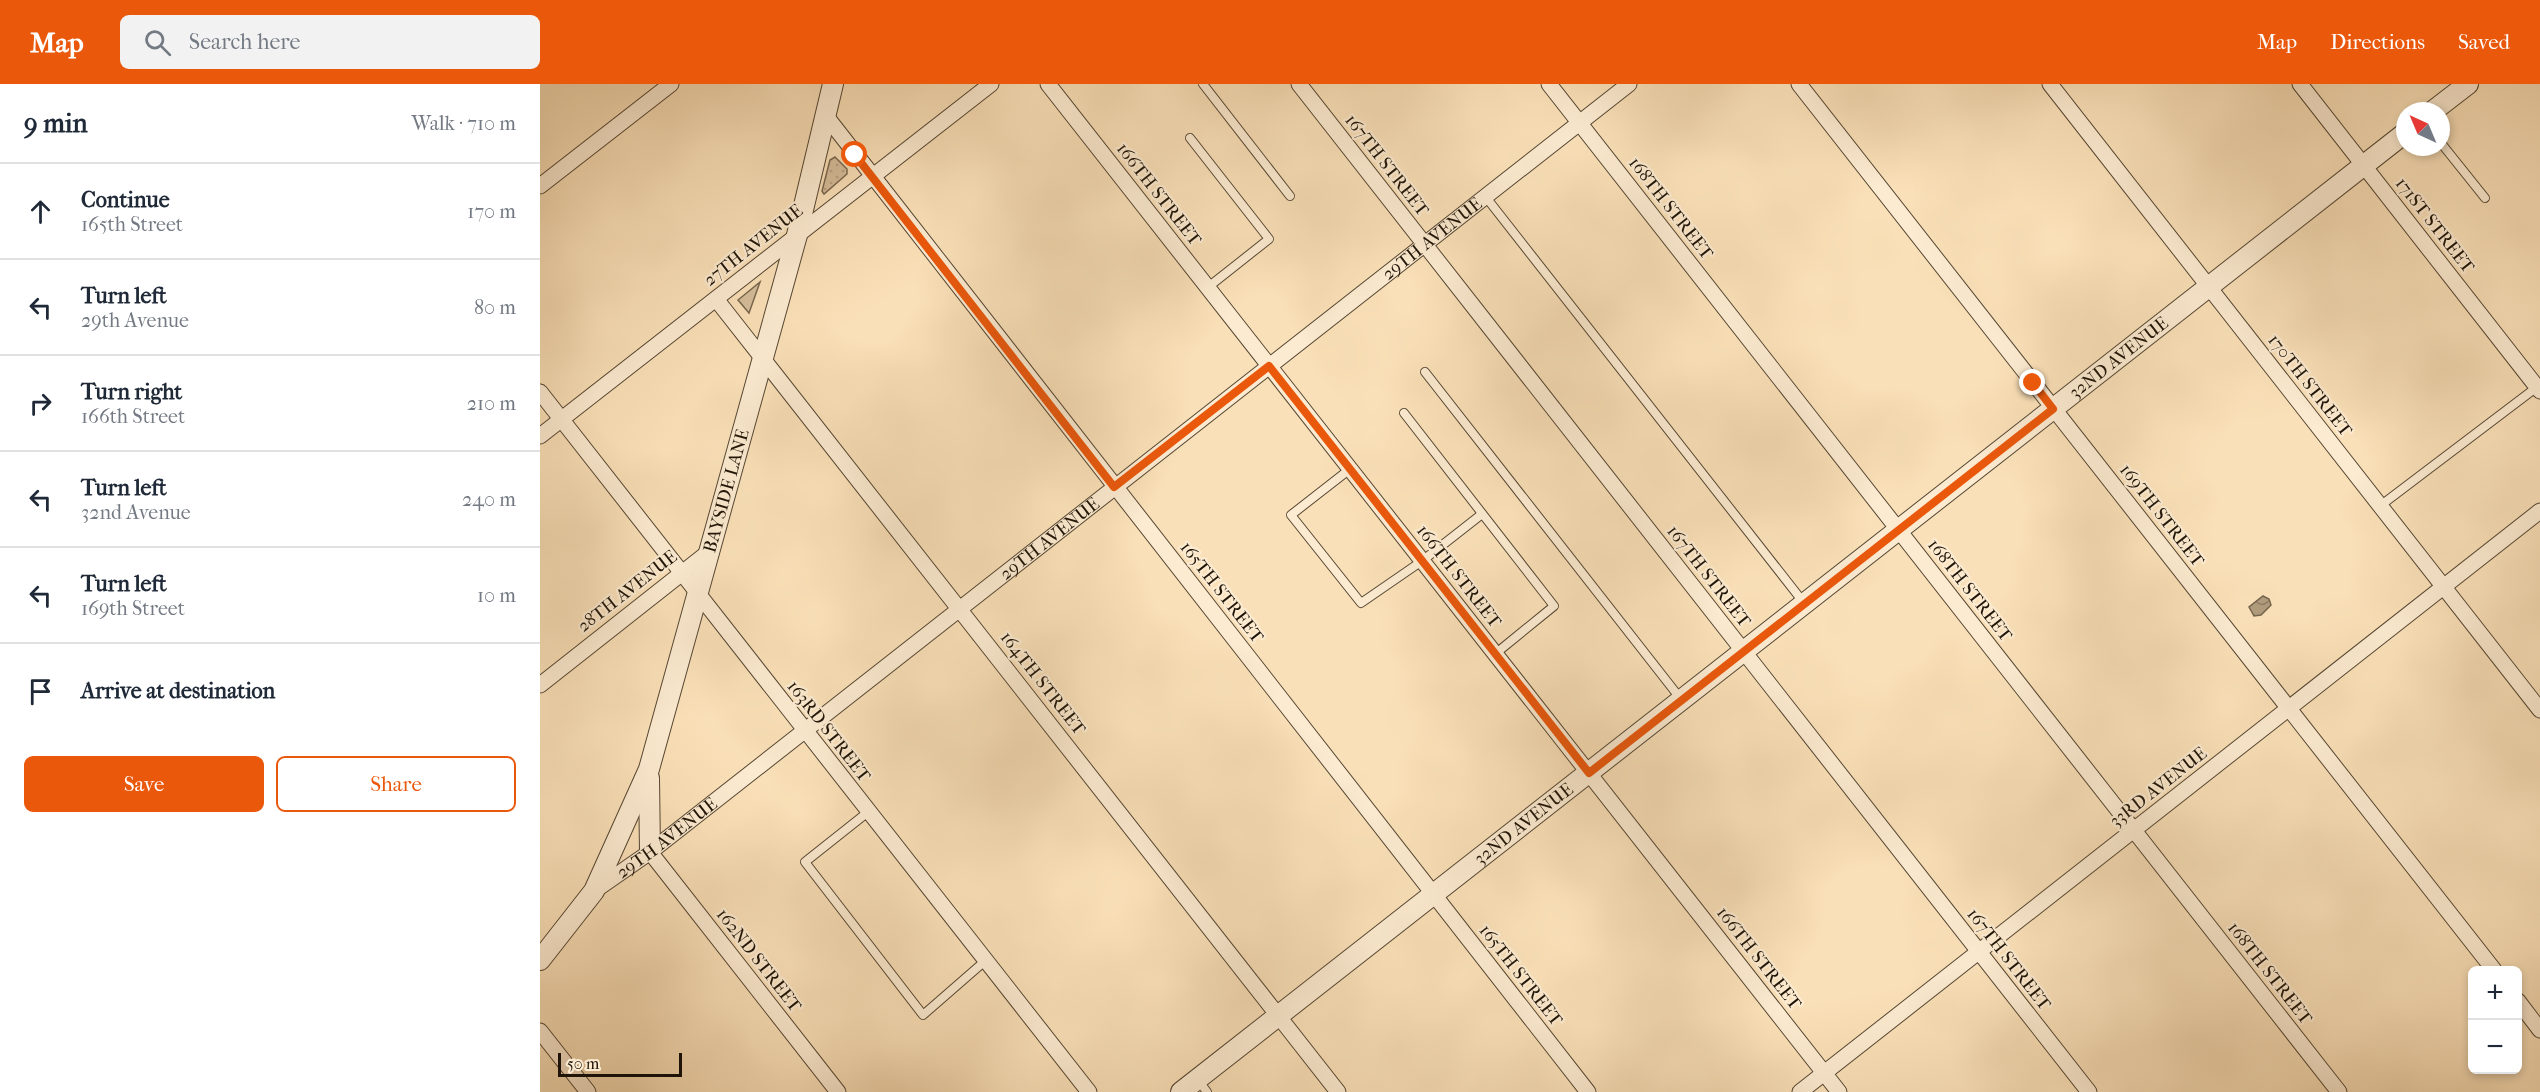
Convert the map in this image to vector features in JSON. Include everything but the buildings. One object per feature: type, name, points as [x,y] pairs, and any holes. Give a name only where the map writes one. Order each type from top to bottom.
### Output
[{"type":"street","points":[[540,186],[671,84]]},
{"type":"street","name":"BAYSIDE LANE","points":[[594,891],[649,769],[797,235],[832,84]]},
{"type":"street","name":"27TH AVENUE","points":[[540,436],[991,84]]},
{"type":"street","name":"166TH STREET","points":[[1048,84],[1839,1092]]},
{"type":"street","name":"167TH STREET","points":[[1299,84],[2089,1092]]},
{"type":"street","name":"168TH STREET","points":[[1549,84],[2339,1092]]},
{"type":"street","name":"29TH AVENUE","points":[[540,960],[594,891],[650,852],[1629,84]]},
{"type":"street","name":"169TH STREET","points":[[1799,84],[2491,966]]},
{"type":"street","name":"170TH STREET","points":[[2050,84],[2540,710]]},
{"type":"street","name":"171ST STREET","points":[[2300,84],[2538,389]]},
{"type":"street","points":[[2445,102],[2468,84]]},
{"type":"street","name":"165TH STREET","points":[[825,116],[1588,1092]]},
{"type":"street","name":"32ND AVENUE","points":[[1180,1092],[1202,1085],[1278,1015],[2396,140]]},
{"type":"street","name":"164TH STREET","points":[[716,298],[1338,1092]]},
{"type":"street","name":"163RD STREET","points":[[540,392],[1089,1092]]},
{"type":"street","name":"33RD AVENUE","points":[[1800,1092],[2540,512]]},
{"type":"street","name":"28TH AVENUE","points":[[540,685],[710,550]]},
{"type":"street","points":[[649,769],[650,852]]},
{"type":"street","name":"162ND STREET","points":[[650,852],[838,1092]]},
{"type":"street","points":[[2522,1007],[2540,1030]]},
{"type":"street","points":[[540,1031],[588,1092]]},
{"type":"lane","points":[[1203,84],[1290,196]]},
{"type":"lane","points":[[1190,138],[1269,239],[1208,288]]},
{"type":"lane","points":[[2450,154],[2485,198]]},
{"type":"lane","points":[[1485,196],[1804,603]]},
{"type":"lane","points":[[1425,372],[1681,700]]},
{"type":"lane","points":[[2380,506],[2538,389]]},
{"type":"lane","points":[[1404,413],[1554,606],[1495,654]]},
{"type":"lane","points":[[1350,469],[1291,515],[1361,603],[1422,561],[1482,514]]},
{"type":"lane","points":[[868,812],[805,862],[923,1015],[986,961]]},
{"type":"green space","points":[[835,157],[847,169],[847,174],[824,194],[822,191],[830,160]]},
{"type":"green space","points":[[760,282],[749,313],[738,300]]},
{"type":"water","points":[[2263,596],[2269,599],[2271,605],[2261,615],[2254,616],[2249,607]]},
{"type":"route","points":[[855,155],[1114,487],[1269,366],[1589,773],[2053,409],[2033,383]]}]
